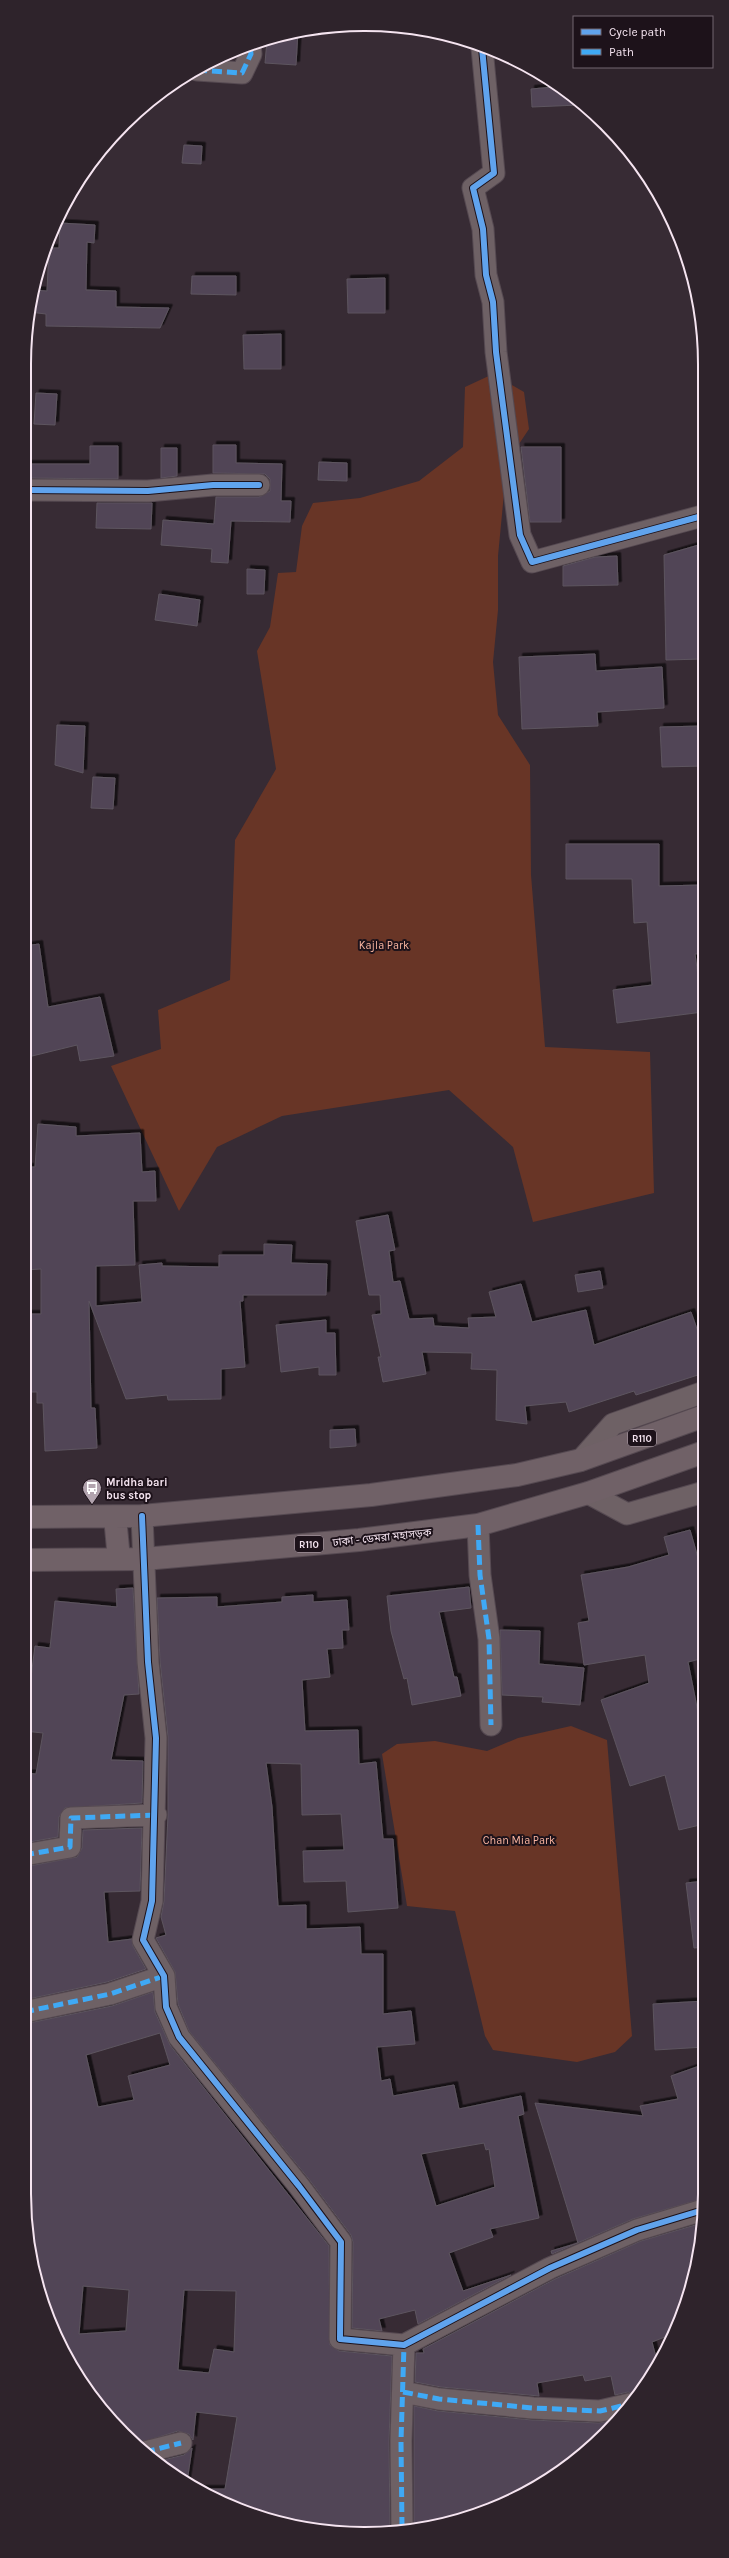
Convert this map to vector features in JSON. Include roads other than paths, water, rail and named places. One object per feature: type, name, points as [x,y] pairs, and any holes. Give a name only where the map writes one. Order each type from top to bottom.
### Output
[{"type":"main road","name":"R110","points":[[31,1517],[142,1516],[371,1495],[517,1475],[581,1460],[698,1418]]},
{"type":"main road","name":"ঢাকা - ডেমরা মহাসড়ক","points":[[31,1560],[144,1559],[359,1540],[478,1525],[588,1493],[698,1454]]},
{"type":"main road","points":[[115,1517],[119,1559]]},
{"type":"street","points":[[207,71],[242,73],[251,54],[251,51]]},
{"type":"street","points":[[482,53],[494,173],[473,188],[483,229],[486,275],[493,302],[496,352],[520,535],[532,562],[698,517]]},
{"type":"street","points":[[31,490],[148,490],[213,485],[259,485]]},
{"type":"street","points":[[581,1460],[613,1424],[698,1394]]},
{"type":"street","points":[[588,1493],[627,1514],[698,1494]]},
{"type":"street","points":[[142,1516],[148,1662],[156,1738],[156,1815],[152,1901],[143,1940],[164,1976],[166,2007],[179,2037],[300,2186],[341,2242],[340,2339],[404,2345],[550,2268],[637,2230],[697,2212]]},
{"type":"street","points":[[478,1525],[480,1575],[489,1639],[491,1726]]},
{"type":"street","points":[[31,1854],[70,1847],[72,1818],[156,1815]]},
{"type":"street","points":[[31,2011],[110,1994],[164,1976]]},
{"type":"street","points":[[402,2525],[404,2345]]},
{"type":"street","points":[[403,2392],[438,2399],[533,2408],[600,2411],[621,2406]]},
{"type":"street","points":[[152,2450],[181,2443]]},
{"type":"place","name":"Mridha bari bus stop","points":[[92,1505]]},
{"type":"park label","name":"Kajla Park","points":[[384,945]]},
{"type":"park label","name":"Chan Mia Park","points":[[519,1840]]}]
